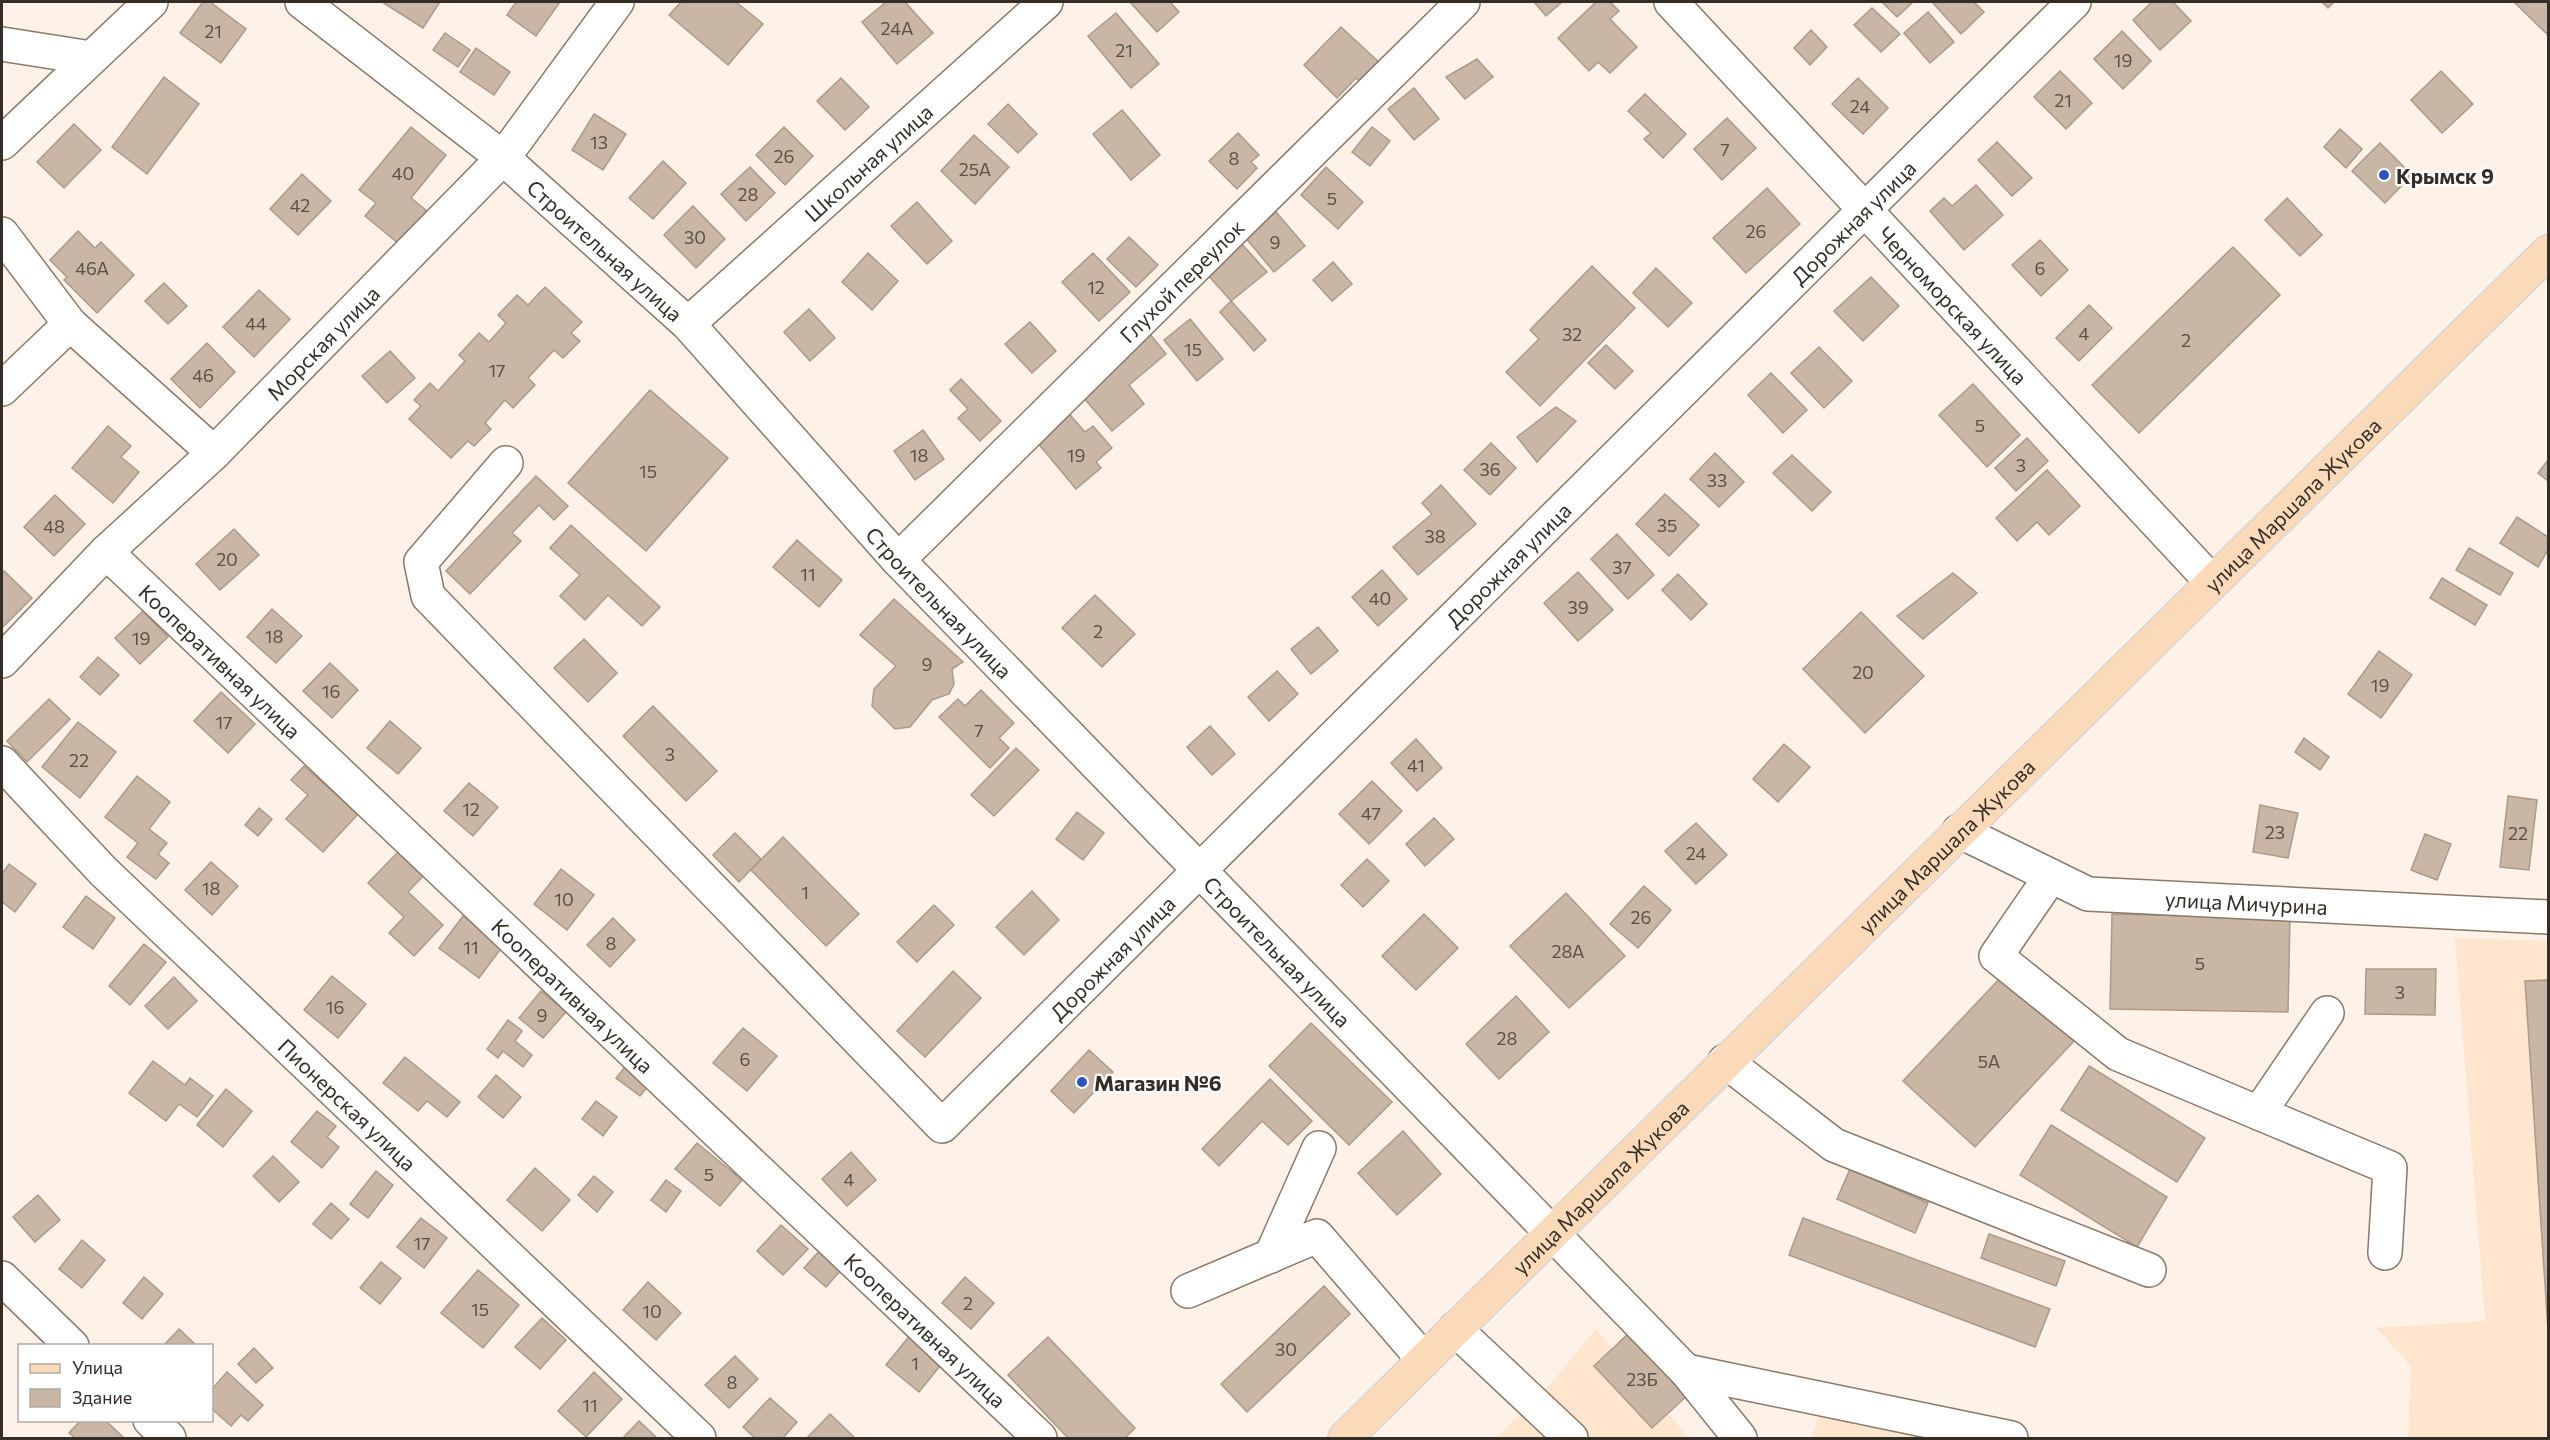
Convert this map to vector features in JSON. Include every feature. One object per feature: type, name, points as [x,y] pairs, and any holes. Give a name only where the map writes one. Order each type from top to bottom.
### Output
[{"type":"main road","name":"улица Маршала Жукова","points":[[1345,1438],[2548,252]]},
{"type":"street","points":[[2,143],[151,2]]},
{"type":"street","name":"Строительная улица","points":[[302,2],[503,158],[688,324],[898,560],[1686,1371],[1740,1438]]},
{"type":"street","name":"Морская улица","points":[[2,661],[106,552],[214,453],[503,158],[617,2]]},
{"type":"street","name":"Школьная улица","points":[[688,324],[1046,2]]},
{"type":"street","name":"Глухой переулок","points":[[898,560],[1463,2]]},
{"type":"street","name":"Черноморская улица","points":[[1671,2],[2212,582]]},
{"type":"street","name":"Дорожная улица","points":[[506,463],[421,562],[428,596],[942,1126],[2074,2]]},
{"type":"street","points":[[2,44],[91,58]]},
{"type":"street","points":[[2,234],[70,324],[214,453]]},
{"type":"street","points":[[2,389],[70,324]]},
{"type":"street","name":"Кооперативная улица","points":[[106,552],[1040,1438]]},
{"type":"street","name":"Пионерская улица","points":[[2,763],[103,872],[699,1438]]},
{"type":"street","name":"улица Мичурина","points":[[1959,831],[2088,894],[2548,916]]},
{"type":"street","points":[[2051,876],[1996,956],[2118,1054],[2390,1168],[2385,1253]]},
{"type":"street","points":[[2259,1113],[2327,1012]]},
{"type":"street","points":[[1725,1061],[1834,1145],[2150,1269]]},
{"type":"street","points":[[1271,1256],[1319,1148]]},
{"type":"street","points":[[1188,1291],[1317,1236],[1424,1360]]},
{"type":"street","points":[[2,1278],[70,1344]]},
{"type":"street","points":[[1455,1329],[1570,1438]]},
{"type":"street","points":[[1686,1371],[2011,1438]]},
{"type":"street","points":[[152,1422],[169,1438]]},
{"type":"shaded area","points":[[2455,938],[2548,941],[2548,1438],[2408,1438],[2411,1366],[2376,1328],[2485,1321]]},
{"type":"shaded area","points":[[1596,1329],[1689,1438],[1495,1438],[1541,1395]]},
{"type":"shaded area","points":[[1819,1414],[1936,1438],[1812,1438]]},
{"type":"building","points":[[203,2],[210,2],[246,29],[221,63],[180,33]]},
{"type":"building","points":[[382,2],[440,2],[423,28]]},
{"type":"building","points":[[516,2],[560,2],[536,36],[507,15]]},
{"type":"building","points":[[681,2],[736,2],[763,24],[728,65],[669,15]]},
{"type":"building","points":[[886,2],[905,2],[933,33],[897,64],[862,22]]},
{"type":"building","points":[[1130,2],[1170,2],[1179,12],[1157,32]]},
{"type":"building","points":[[1534,2],[1562,2],[1546,16]]},
{"type":"building","points":[[1596,2],[1610,2],[1619,11],[1610,19],[1637,47],[1610,73],[1598,62],[1589,71],[1558,38]]},
{"type":"building","points":[[1882,2],[1913,2],[1897,17]]},
{"type":"building","points":[[1932,2],[1974,2],[1984,12],[1961,34]]},
{"type":"building","points":[[2152,2],[2173,2],[2191,21],[2160,50],[2133,20]]},
{"type":"building","points":[[2322,2],[2334,2],[2328,8]]},
{"type":"building","points":[[2514,2],[2548,2],[2548,35]]},
{"type":"building","points":[[1872,8],[1900,34],[1881,52],[1854,25]]},
{"type":"building","points":[[1928,12],[1954,42],[1930,63],[1904,33]]},
{"type":"building","points":[[1116,13],[1159,64],[1131,88],[1088,36]]},
{"type":"building","points":[[1341,27],[1382,65],[1363,85],[1356,78],[1337,98],[1304,65]]},
{"type":"building","points":[[1811,30],[1827,47],[1810,65],[1794,48]]},
{"type":"building","points":[[2122,31],[2151,61],[2123,89],[2094,59]]},
{"type":"building","points":[[445,33],[470,50],[458,67],[433,50]]},
{"type":"building","points":[[476,48],[510,72],[494,95],[460,72]]},
{"type":"building","points":[[1477,59],[1493,77],[1465,99],[1446,77]]},
{"type":"building","points":[[2060,71],[2092,103],[2066,129],[2034,97]]},
{"type":"building","points":[[2441,71],[2473,104],[2442,133],[2411,100]]},
{"type":"building","points":[[164,77],[199,104],[147,174],[112,147]]},
{"type":"building","points":[[841,78],[869,107],[845,130],[817,101]]},
{"type":"building","points":[[1858,78],[1888,108],[1863,134],[1832,104]]},
{"type":"building","points":[[1414,88],[1439,119],[1414,140],[1388,109]]},
{"type":"building","points":[[1645,94],[1686,134],[1663,158],[1644,139],[1651,133],[1628,111]]},
{"type":"building","points":[[1008,104],[1037,134],[1018,153],[988,124]]},
{"type":"building","points":[[1122,110],[1160,155],[1131,180],[1093,134]]},
{"type":"building","points":[[594,114],[626,134],[603,170],[572,150]]},
{"type":"building","points":[[1727,118],[1756,148],[1722,180],[1694,149]]},
{"type":"building","points":[[74,124],[101,150],[64,188],[37,162]]},
{"type":"building","points":[[411,127],[446,155],[411,198],[427,211],[399,244],[365,216],[376,203],[359,190]]},
{"type":"building","points":[[784,127],[813,156],[785,185],[756,155]]},
{"type":"building","points":[[1372,127],[1390,141],[1370,166],[1352,152]]},
{"type":"building","points":[[2340,129],[2362,149],[2346,168],[2324,147]]},
{"type":"building","points":[[1238,133],[1259,155],[1251,162],[1257,168],[1237,189],[1209,161]]},
{"type":"building","points":[[974,135],[1009,167],[975,204],[941,171]]},
{"type":"building","points":[[1997,142],[2032,178],[2012,196],[1978,160]]},
{"type":"building","points":[[2380,143],[2412,175],[2385,203],[2352,171]]},
{"type":"building","points":[[663,161],[686,183],[653,219],[629,198]]},
{"type":"building","points":[[750,167],[775,193],[746,221],[721,194]]},
{"type":"building","points":[[1326,167],[1363,202],[1338,229],[1301,195]]},
{"type":"building","points":[[302,174],[331,201],[298,235],[270,209]]},
{"type":"building","points":[[1976,185],[2003,215],[1964,250],[1930,211],[1944,198],[1952,206]]},
{"type":"building","points":[[1767,188],[1800,224],[1746,273],[1713,238]]},
{"type":"building","points":[[2287,198],[2322,235],[2300,256],[2265,220]]},
{"type":"building","points":[[917,202],[952,241],[927,264],[891,226]]},
{"type":"building","points":[[693,206],[725,239],[696,268],[664,235]]},
{"type":"building","points":[[1276,212],[1305,246],[1274,272],[1245,237]]},
{"type":"building","points":[[78,231],[95,248],[101,242],[134,275],[97,313],[64,280],[67,277],[50,260]]},
{"type":"building","points":[[1129,237],[1158,265],[1136,287],[1107,259]]},
{"type":"building","points":[[2040,240],[2068,270],[2041,296],[2012,265]]},
{"type":"building","points":[[1240,242],[1267,272],[1231,301],[1206,273]]},
{"type":"building","points":[[2233,247],[2280,295],[2139,433],[2092,385]]},
{"type":"building","points":[[868,253],[898,281],[872,310],[842,282]]},
{"type":"building","points":[[1093,253],[1130,292],[1099,321],[1062,282]]},
{"type":"building","points":[[1333,262],[1352,284],[1332,301],[1313,280]]},
{"type":"building","points":[[1592,266],[1635,308],[1540,406],[1506,372],[1539,339],[1530,330]]},
{"type":"building","points":[[1656,268],[1692,303],[1668,327],[1633,293]]},
{"type":"building","points":[[1871,277],[1899,306],[1863,341],[1834,311]]},
{"type":"building","points":[[164,283],[187,306],[168,324],[145,301]]},
{"type":"building","points":[[545,287],[582,322],[571,333],[580,341],[563,358],[554,350],[528,378],[535,385],[513,408],[505,400],[485,423],[491,429],[474,446],[468,441],[451,458],[409,419],[421,406],[414,400],[430,383],[438,391],[465,361],[459,355],[479,333],[489,342],[506,323],[498,315],[517,295],[528,305]]},
{"type":"building","points":[[259,290],[290,319],[254,357],[223,327]]},
{"type":"building","points":[[1231,301],[1266,340],[1254,351],[1220,312]]},
{"type":"building","points":[[2089,305],[2112,328],[2079,361],[2056,338]]},
{"type":"building","points":[[809,309],[835,338],[810,361],[784,332]]},
{"type":"building","points":[[1190,319],[1223,359],[1197,381],[1164,340]]},
{"type":"building","points":[[1030,322],[1056,351],[1032,373],[1005,344]]},
{"type":"building","points":[[1149,333],[1166,354],[1129,385],[1144,404],[1112,431],[1078,391]]},
{"type":"building","points":[[207,343],[235,372],[200,408],[171,379]]},
{"type":"building","points":[[1606,345],[1633,371],[1615,389],[1588,363]]},
{"type":"building","points":[[1819,347],[1852,381],[1824,408],[1791,373]]},
{"type":"building","points":[[390,351],[415,378],[387,403],[362,376]]},
{"type":"building","points":[[1771,373],[1807,410],[1783,433],[1748,395]]},
{"type":"building","points":[[961,379],[1001,421],[980,441],[958,418],[968,409],[950,390]]},
{"type":"building","points":[[1973,384],[2020,435],[1987,467],[1939,415]]},
{"type":"building","points":[[650,390],[728,458],[646,551],[568,483]]},
{"type":"building","points":[[1556,407],[1576,421],[1537,462],[1517,437]]},
{"type":"building","points":[[1065,409],[1085,432],[1093,426],[1112,448],[1096,462],[1101,468],[1076,489],[1032,436]]},
{"type":"building","points":[[108,426],[131,446],[121,457],[139,472],[113,503],[72,468]]},
{"type":"building","points":[[923,430],[944,459],[915,480],[894,451]]},
{"type":"building","points":[[2027,438],[2048,461],[2016,491],[1995,468]]},
{"type":"building","points":[[1491,443],[1516,468],[1490,495],[1464,470]]},
{"type":"building","points":[[1715,453],[1744,482],[1719,507],[1690,479]]},
{"type":"building","points":[[1792,455],[1831,492],[1812,511],[1773,473]]},
{"type":"building","points":[[2548,460],[2548,481],[2538,473]]},
{"type":"building","points":[[2047,470],[2080,506],[2049,535],[2037,522],[2017,541],[1996,518]]},
{"type":"building","points":[[536,476],[568,506],[554,520],[539,505],[512,533],[521,541],[470,594],[446,571]]},
{"type":"building","points":[[1441,485],[1476,524],[1418,575],[1393,547],[1432,514],[1422,503]]},
{"type":"building","points":[[1665,494],[1699,525],[1669,556],[1636,524]]},
{"type":"building","points":[[55,495],[85,524],[54,556],[24,527]]},
{"type":"building","points":[[2517,517],[2548,537],[2548,550],[2538,567],[2500,543]]},
{"type":"building","points":[[571,525],[660,607],[642,626],[608,595],[585,620],[560,596],[580,575],[550,548]]},
{"type":"building","points":[[234,529],[259,555],[220,590],[196,564]]},
{"type":"building","points":[[1617,534],[1654,575],[1628,599],[1591,559]]},
{"type":"building","points":[[797,540],[842,580],[819,607],[773,567]]},
{"type":"building","points":[[2469,548],[2513,573],[2500,595],[2456,570]]},
{"type":"building","points":[[1382,570],[1407,599],[1378,626],[1352,597]]},
{"type":"building","points":[[4,571],[32,598],[2,628],[2,573]]},
{"type":"building","points":[[1578,572],[1613,610],[1578,641],[1544,603]]},
{"type":"building","points":[[1953,573],[1977,593],[1923,639],[1897,616]]},
{"type":"building","points":[[1678,574],[1707,604],[1691,620],[1662,590]]},
{"type":"building","points":[[2442,578],[2487,605],[2475,625],[2430,598]]},
{"type":"building","points":[[1095,595],[1135,634],[1102,667],[1062,628]]},
{"type":"building","points":[[894,599],[963,662],[952,669],[954,684],[949,694],[932,700],[910,727],[895,729],[872,706],[874,689],[896,666],[860,635]]},
{"type":"building","points":[[272,609],[302,636],[276,663],[247,637]]},
{"type":"building","points":[[143,611],[168,637],[140,664],[115,638]]},
{"type":"building","points":[[1861,612],[1924,676],[1865,733],[1803,669]]},
{"type":"building","points":[[1318,627],[1338,651],[1311,674],[1291,649]]},
{"type":"building","points":[[584,639],[617,673],[588,702],[554,668]]},
{"type":"building","points":[[2379,651],[2412,675],[2381,718],[2348,694]]},
{"type":"building","points":[[98,657],[119,675],[100,695],[80,677]]},
{"type":"building","points":[[330,663],[358,690],[332,718],[303,691]]},
{"type":"building","points":[[1277,671],[1298,694],[1269,721],[1248,697]]},
{"type":"building","points":[[981,690],[1014,723],[999,738],[1009,748],[990,768],[939,717],[958,699],[965,706]]},
{"type":"building","points":[[221,692],[255,724],[228,753],[194,721]]},
{"type":"building","points":[[49,699],[70,719],[27,762],[7,741]]},
{"type":"building","points":[[653,706],[717,771],[686,801],[623,736]]},
{"type":"building","points":[[390,721],[421,748],[398,774],[367,748]]},
{"type":"building","points":[[78,722],[116,752],[80,798],[42,767]]},
{"type":"building","points":[[1210,726],[1235,754],[1212,775],[1187,747]]},
{"type":"building","points":[[2304,738],[2329,757],[2320,770],[2295,752]]},
{"type":"building","points":[[1416,739],[1442,768],[1417,791],[1391,763]]},
{"type":"building","points":[[1784,744],[1810,767],[1778,802],[1753,779]]},
{"type":"building","points":[[1016,748],[1039,770],[994,816],[971,795]]},
{"type":"building","points":[[304,766],[358,814],[323,852],[286,819],[308,795],[291,780]]},
{"type":"building","points":[[137,776],[170,802],[149,829],[167,843],[158,854],[169,863],[156,879],[127,857],[138,843],[105,817]]},
{"type":"building","points":[[1372,781],[1402,811],[1369,844],[1339,814]]},
{"type":"building","points":[[469,783],[498,807],[473,836],[444,811]]},
{"type":"building","points":[[2508,796],[2537,800],[2529,870],[2500,867]]},
{"type":"building","points":[[2260,805],[2298,813],[2288,858],[2253,852]]},
{"type":"building","points":[[259,808],[272,819],[258,836],[245,825]]},
{"type":"building","points":[[1077,812],[1104,833],[1083,860],[1056,839]]},
{"type":"building","points":[[1434,818],[1454,839],[1425,866],[1406,844]]},
{"type":"building","points":[[1696,823],[1727,855],[1696,884],[1665,851]]},
{"type":"building","points":[[735,833],[761,859],[739,882],[713,855]]},
{"type":"building","points":[[2425,834],[2451,844],[2437,880],[2411,870]]},
{"type":"building","points":[[783,837],[859,914],[826,946],[751,870]]},
{"type":"building","points":[[398,852],[423,876],[408,892],[443,925],[414,956],[389,933],[404,917],[368,883]]},
{"type":"building","points":[[1367,859],[1389,881],[1363,907],[1341,885]]},
{"type":"building","points":[[211,862],[238,886],[212,915],[185,890]]},
{"type":"building","points":[[9,864],[36,884],[15,912],[2,902],[2,874]]},
{"type":"building","points":[[561,869],[594,895],[567,930],[534,904]]},
{"type":"building","points":[[1644,886],[1671,910],[1638,948],[1610,924]]},
{"type":"building","points":[[1032,891],[1059,920],[1024,955],[996,927]]},
{"type":"building","points":[[1566,893],[1625,956],[1569,1008],[1510,946]]},
{"type":"building","points":[[86,896],[115,918],[93,949],[63,927]]},
{"type":"building","points":[[934,905],[954,925],[917,962],[897,942]]},
{"type":"building","points":[[1424,914],[1458,948],[1416,990],[1382,956]]},
{"type":"building","points":[[2112,914],[2290,918],[2288,1012],[2110,1009]]},
{"type":"building","points":[[463,916],[503,946],[479,978],[439,948]]},
{"type":"building","points":[[613,918],[635,940],[610,967],[587,945]]},
{"type":"building","points":[[144,944],[166,962],[130,1005],[109,986]]},
{"type":"building","points":[[2366,969],[2436,969],[2435,1015],[2365,1014]]},
{"type":"building","points":[[953,971],[981,998],[925,1057],[897,1031]]},
{"type":"building","points":[[2003,975],[2074,1041],[1975,1147],[1903,1081]]},
{"type":"building","points":[[332,976],[366,1004],[338,1038],[304,1010]]},
{"type":"building","points":[[174,977],[197,1001],[168,1029],[145,1006]]},
{"type":"building","points":[[2548,980],[2548,1330],[2525,981]]},
{"type":"building","points":[[541,991],[566,1012],[543,1038],[519,1018]]},
{"type":"building","points":[[1516,996],[1549,1032],[1499,1079],[1466,1044]]},
{"type":"building","points":[[508,1020],[522,1031],[515,1041],[532,1055],[523,1067],[503,1051],[498,1058],[487,1049]]},
{"type":"building","points":[[1311,1023],[1392,1102],[1349,1145],[1269,1066]]},
{"type":"building","points":[[743,1028],[777,1056],[747,1091],[713,1063]]},
{"type":"building","name":"Магазин №6","points":[[1089,1050],[1113,1072],[1074,1113],[1051,1091]]},
{"type":"building","points":[[405,1057],[460,1102],[447,1117],[427,1101],[418,1111],[383,1083]]},
{"type":"building","points":[[153,1061],[185,1085],[190,1078],[213,1096],[197,1117],[179,1104],[166,1121],[129,1093]]},
{"type":"building","points":[[629,1062],[652,1081],[640,1096],[616,1078]]},
{"type":"building","points":[[2089,1066],[2205,1138],[2177,1182],[2061,1110]]},
{"type":"building","points":[[496,1075],[521,1097],[503,1118],[478,1097]]},
{"type":"building","points":[[1270,1079],[1312,1121],[1288,1145],[1262,1121],[1219,1166],[1202,1149]]},
{"type":"building","points":[[226,1089],[252,1111],[223,1147],[197,1125]]},
{"type":"building","points":[[596,1101],[617,1117],[603,1136],[582,1119]]},
{"type":"building","points":[[317,1111],[336,1126],[327,1137],[339,1147],[322,1168],[291,1142]]},
{"type":"building","points":[[2051,1125],[2167,1197],[2137,1247],[2020,1175]]},
{"type":"building","points":[[1403,1131],[1441,1174],[1397,1215],[1358,1173]]},
{"type":"building","points":[[697,1143],[742,1180],[720,1206],[675,1169]]},
{"type":"building","points":[[851,1152],[876,1180],[847,1206],[822,1179]]},
{"type":"building","points":[[273,1156],[299,1182],[279,1202],[253,1176]]},
{"type":"building","points":[[535,1168],[570,1200],[542,1231],[507,1200]]},
{"type":"building","points":[[1850,1169],[1928,1203],[1915,1233],[1837,1199]]},
{"type":"building","points":[[376,1171],[393,1185],[368,1218],[350,1204]]},
{"type":"building","points":[[594,1176],[613,1192],[597,1212],[578,1195]]},
{"type":"building","points":[[666,1180],[681,1191],[666,1212],[651,1200]]},
{"type":"building","points":[[38,1195],[60,1220],[35,1242],[13,1217]]},
{"type":"building","points":[[331,1203],[349,1219],[331,1239],[313,1224]]},
{"type":"building","points":[[421,1218],[447,1238],[424,1268],[397,1247]]},
{"type":"building","points":[[1803,1218],[2050,1309],[2035,1347],[1789,1255]]},
{"type":"building","points":[[781,1225],[808,1249],[783,1275],[757,1251]]},
{"type":"building","points":[[1989,1234],[2065,1261],[2056,1286],[1981,1258]]},
{"type":"building","points":[[82,1240],[105,1260],[82,1288],[59,1269]]},
{"type":"building","points":[[820,1250],[842,1269],[826,1287],[804,1268]]},
{"type":"building","points":[[381,1262],[401,1278],[380,1304],[360,1288]]},
{"type":"building","points":[[478,1270],[519,1305],[483,1348],[441,1313]]},
{"type":"building","points":[[144,1277],[163,1294],[142,1319],[123,1303]]},
{"type":"building","points":[[965,1277],[994,1303],[971,1329],[942,1303]]},
{"type":"building","points":[[648,1282],[681,1313],[656,1340],[623,1310]]},
{"type":"building","points":[[1324,1286],[1350,1314],[1247,1412],[1221,1384]]},
{"type":"building","points":[[542,1318],[566,1340],[540,1369],[515,1347]]},
{"type":"building","points":[[179,1329],[195,1344],[165,1344]]},
{"type":"building","points":[[1631,1331],[1690,1393],[1652,1428],[1594,1366]]},
{"type":"building","points":[[911,1334],[944,1361],[919,1392],[886,1365]]},
{"type":"building","points":[[1048,1337],[1135,1428],[1125,1438],[1068,1438],[1008,1375]]},
{"type":"building","points":[[254,1348],[273,1368],[256,1383],[238,1364]]},
{"type":"building","points":[[735,1356],[758,1379],[729,1408],[705,1385]]},
{"type":"building","points":[[227,1372],[263,1405],[248,1421],[241,1415],[231,1426],[213,1410],[213,1388]]},
{"type":"building","points":[[594,1372],[622,1399],[586,1437],[558,1411]]},
{"type":"building","points":[[770,1398],[797,1422],[783,1438],[755,1438],[743,1427]]},
{"type":"building","points":[[830,1414],[855,1438],[807,1438]]},
{"type":"building","points":[[639,1421],[657,1438],[623,1438]]},
{"type":"building","points":[[79,1422],[107,1422],[124,1438],[75,1438],[69,1433]]},
{"type":"place","name":"Крымск 9","points":[[2384,175]]},
{"type":"place","name":"Магазин №6","points":[[1082,1082]]}]
